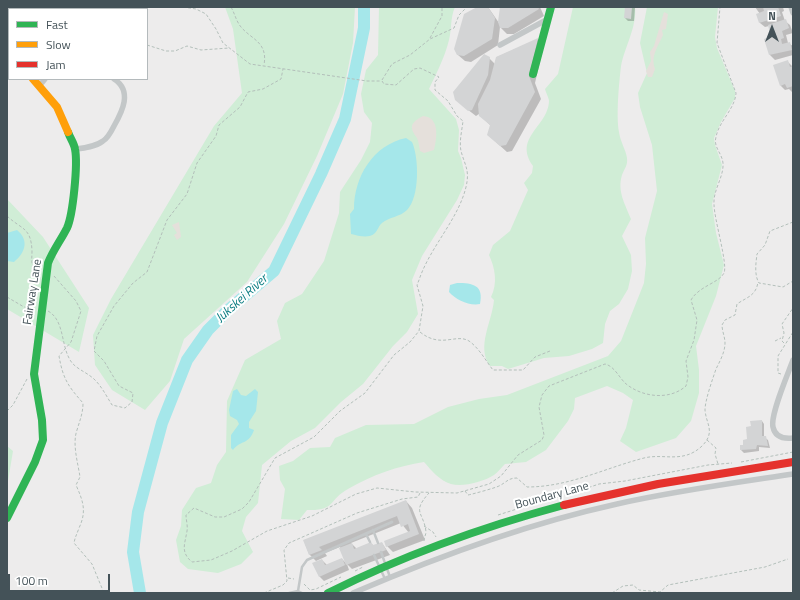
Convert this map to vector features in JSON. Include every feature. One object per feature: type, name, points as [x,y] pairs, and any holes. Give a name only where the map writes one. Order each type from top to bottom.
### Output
[{"type":"street","points":[[533,74],[551,7]]},
{"type":"street","points":[[791,7],[793,13]]},
{"type":"street","points":[[500,45],[548,19]]},
{"type":"street","points":[[75,149],[97,144],[104,140],[118,120],[123,109],[125,96],[120,84],[115,80]]},
{"type":"street","name":"Fairway Lane","points":[[7,518],[36,462],[43,440],[43,425],[34,374],[41,308],[48,262],[52,252],[67,228],[70,218],[76,169],[75,149],[57,107],[42,82]]},
{"type":"street","points":[[793,360],[773,419],[773,427],[775,432],[781,437],[793,438]]},
{"type":"street","name":"Boundary Lane","points":[[328,593],[383,567],[470,533],[579,500],[705,476],[793,462]]},
{"type":"street","name":"Boundary Lane","points":[[353,593],[454,552],[535,525],[657,496],[793,474]]},
{"type":"lane","points":[[298,592],[302,567],[307,560],[392,522]]},
{"type":"lane","points":[[373,530],[378,543]]},
{"type":"lane","points":[[366,534],[370,542]]},
{"type":"lane","points":[[381,552],[383,567],[387,578]]},
{"type":"lane","points":[[374,555],[383,567],[387,578]]},
{"type":"lane","points":[[289,593],[302,593]]},
{"type":"path","points":[[183,7],[196,9],[206,14],[223,43],[238,53],[247,63],[366,81],[382,81],[384,84],[396,85],[406,74],[414,69],[420,68],[439,77],[435,82],[435,90],[448,101],[457,116],[463,120],[461,151],[467,166],[466,187],[459,206],[442,233],[417,286],[423,306],[419,332],[410,342],[394,354],[365,393],[340,411],[314,437],[275,458],[248,502],[242,509],[224,517],[215,517],[194,508],[190,510],[186,515],[188,529],[183,546],[186,557],[192,562],[206,561],[232,551],[267,531],[312,516],[356,494],[377,488],[429,493],[457,493],[489,484],[501,476],[518,455],[540,443],[544,436],[540,402],[544,392],[549,386],[605,364],[611,366],[625,383],[634,389],[656,396],[664,396],[673,393],[682,389],[687,384],[686,361],[694,340],[697,320],[691,300],[703,287],[721,277],[725,268],[714,205],[723,164],[715,138],[724,118],[734,102],[736,93],[735,86],[717,43],[720,7]]},
{"type":"path","points":[[231,7],[239,25],[260,44],[265,57],[264,65]]},
{"type":"path","points":[[430,39],[442,16],[442,7]]},
{"type":"path","points":[[382,81],[392,64],[410,55],[430,39],[454,28],[456,20],[464,8],[467,7]]},
{"type":"path","points":[[148,45],[171,52],[187,46],[204,50],[229,48]]},
{"type":"path","points":[[7,297],[24,307],[41,308],[54,314],[59,323],[65,350],[69,360],[76,368],[96,380],[112,405],[125,408],[132,402],[133,393],[119,386],[104,361],[94,351],[97,336],[121,295],[146,272],[167,220],[187,194],[197,163],[216,136],[219,125],[240,107],[248,92],[263,89],[281,79],[283,68]]},
{"type":"path","points":[[464,491],[468,495],[475,494],[482,490],[499,486],[510,478],[517,478],[527,487],[568,483],[646,457],[678,457],[691,454],[703,446],[710,433],[710,425],[705,409],[725,342],[722,325],[725,320],[735,315],[737,304],[751,297],[757,291],[757,254],[765,245],[772,229],[793,222]]},
{"type":"path","points":[[758,282],[783,287],[793,281]]},
{"type":"path","points":[[784,344],[782,338],[784,333],[782,324],[793,308]]},
{"type":"path","points":[[419,332],[433,340],[468,340],[476,346],[493,370],[523,370],[535,357],[550,351]]},
{"type":"path","points":[[788,376],[778,373],[778,356],[784,344],[793,332]]},
{"type":"path","points":[[775,341],[782,338]]},
{"type":"path","points":[[65,350],[59,356],[64,371],[64,378],[84,403],[81,422],[76,430],[76,445],[80,477],[76,485],[85,507],[80,528],[75,535],[74,543],[92,564],[104,593]]},
{"type":"path","points":[[7,411],[13,405],[26,380],[34,374]]},
{"type":"path","points":[[706,440],[716,448],[715,454],[718,464]]},
{"type":"path","points":[[775,456],[793,452]]},
{"type":"path","points":[[264,593],[283,586],[287,581],[284,550],[289,543],[356,513],[402,499],[418,497],[421,492]]},
{"type":"path","points":[[424,542],[426,534],[419,513],[420,504],[429,493]]},
{"type":"path","points":[[424,525],[433,532],[436,537]]},
{"type":"path","points":[[612,593],[623,586],[632,585],[639,590],[660,592],[668,585],[766,567],[788,559]]},
{"type":"green space","points":[[225,7],[355,7],[353,43],[343,94],[317,156],[284,224],[247,282],[184,339],[170,381],[145,410],[112,390],[95,365],[93,335],[111,299],[214,126],[242,93],[233,29]]},
{"type":"green space","points":[[379,7],[455,7],[447,46],[429,89],[456,119],[459,130],[458,151],[465,175],[464,185],[457,200],[422,256],[412,280],[418,314],[407,332],[393,346],[363,384],[341,402],[315,428],[291,441],[262,465],[258,503],[246,517],[242,531],[253,552],[241,564],[218,573],[188,569],[180,562],[176,540],[181,526],[182,510],[196,488],[211,483],[217,465],[226,452],[227,401],[245,360],[281,339],[277,321],[285,303],[302,294],[324,261],[339,213],[340,192],[361,160],[370,142],[372,123],[364,112],[361,94],[366,70],[378,55]]},
{"type":"green space","points":[[573,7],[635,7],[633,29],[621,66],[618,108],[618,125],[627,161],[620,187],[624,203],[631,219],[622,236],[631,255],[632,271],[628,289],[619,304],[610,311],[605,324],[603,343],[592,349],[569,356],[544,358],[508,369],[502,366],[490,366],[484,351],[486,334],[493,308],[494,300],[491,297],[495,281],[493,265],[489,255],[493,245],[510,231],[528,190],[524,183],[532,173],[533,166],[528,156],[527,147],[533,132],[547,110],[549,98],[545,89],[558,74]]},
{"type":"green space","points":[[647,7],[718,7],[715,37],[717,48],[735,91],[735,98],[721,122],[714,138],[722,165],[712,204],[716,233],[724,265],[716,296],[696,346],[699,370],[699,393],[691,421],[676,438],[636,452],[620,441],[626,428],[633,400],[623,393],[607,386],[575,398],[574,409],[568,421],[546,450],[526,462],[505,464],[494,475],[484,480],[456,485],[447,483],[439,478],[424,462],[395,469],[366,479],[342,493],[327,507],[323,509],[307,510],[299,520],[281,519],[285,489],[280,480],[279,466],[293,461],[310,448],[330,447],[335,438],[366,425],[414,424],[448,407],[479,399],[507,395],[608,356],[621,341],[644,283],[646,264],[645,238],[657,191],[652,145],[640,107],[638,93],[647,73],[640,43]]},
{"type":"green space","points":[[7,199],[43,237],[89,308],[79,352],[7,309]]},
{"type":"green space","points":[[7,446],[13,451],[7,487]]},
{"type":"sand","points":[[664,12],[668,14],[666,29],[662,30],[663,35],[655,52],[653,60],[655,69],[652,77],[648,77],[646,71],[651,61],[650,52],[654,46]]},
{"type":"sand","points":[[423,116],[432,120],[436,129],[434,150],[424,153],[420,151],[418,140],[412,128],[413,123]]},
{"type":"sand","points":[[179,222],[181,237],[177,240],[174,235],[177,233],[172,225]]},
{"type":"water","points":[[406,138],[412,142],[417,167],[416,187],[411,204],[407,210],[398,216],[388,219],[382,223],[373,235],[364,236],[351,234],[350,214],[354,209],[357,185],[362,174],[375,155],[394,142]]},
{"type":"water","points":[[17,230],[23,238],[23,250],[14,262],[7,261],[7,233]]},
{"type":"water","points":[[457,283],[476,286],[480,293],[480,304],[467,303],[452,295],[449,292],[450,285]]},
{"type":"water","points":[[237,389],[241,395],[246,396],[255,389],[258,392],[256,411],[249,422],[249,428],[254,430],[252,435],[233,450],[231,448],[231,435],[239,424],[237,420],[230,416],[229,410],[233,391]]},
{"type":"building","points":[[477,7],[488,7],[495,18],[492,39],[464,56],[457,55],[454,49],[464,14]]},
{"type":"building","points":[[500,7],[538,7],[539,9],[508,28],[500,28],[498,22]]},
{"type":"building","points":[[625,7],[632,7],[631,19],[624,18]]},
{"type":"building","points":[[763,7],[778,7],[781,16],[759,23],[756,14],[764,11]]},
{"type":"building","points":[[786,19],[789,28],[782,31],[784,38],[781,39],[782,44],[790,42],[792,50],[769,55],[764,39],[776,35],[775,32],[770,34],[768,25]]},
{"type":"building","points":[[538,38],[529,76],[535,92],[506,145],[500,146],[487,135],[490,125],[479,116],[478,104],[490,80],[496,57]]},
{"type":"building","points":[[484,54],[490,57],[488,75],[472,110],[468,111],[455,100],[453,92]]},
{"type":"building","points":[[788,60],[790,67],[793,66],[793,86],[787,88],[785,84],[780,86],[773,65]]},
{"type":"building","points":[[762,420],[762,436],[766,436],[768,446],[757,445],[756,449],[740,450],[740,445],[743,445],[743,440],[747,439],[746,427],[751,426],[750,421]]},
{"type":"building","points":[[406,500],[419,534],[386,547],[384,541],[410,531],[408,524],[401,527],[397,516],[319,547],[322,550],[309,555],[303,540]]},
{"type":"building","points":[[371,542],[373,545],[382,542],[386,550],[346,565],[339,548],[352,543],[354,549]]},
{"type":"building","points":[[342,558],[345,565],[319,577],[312,563],[322,559],[325,565]]},
{"type":"waterway","name":"Jukskei River","points":[[140,593],[133,552],[138,512],[162,423],[187,360],[208,330],[227,311],[274,271],[321,174],[345,119],[364,28],[364,7]]},
{"type":"traffic: fast","points":[[533,74],[551,7]]},
{"type":"traffic: fast","points":[[7,518],[35,462],[43,440],[42,420],[34,374],[48,263],[67,228],[73,201],[76,156],[68,132]]},
{"type":"traffic: fast","points":[[328,593],[414,554],[473,532],[564,505]]},
{"type":"traffic: slow","points":[[34,80],[57,107],[68,132]]},
{"type":"traffic: jam","points":[[564,505],[658,484],[793,462]]}]
